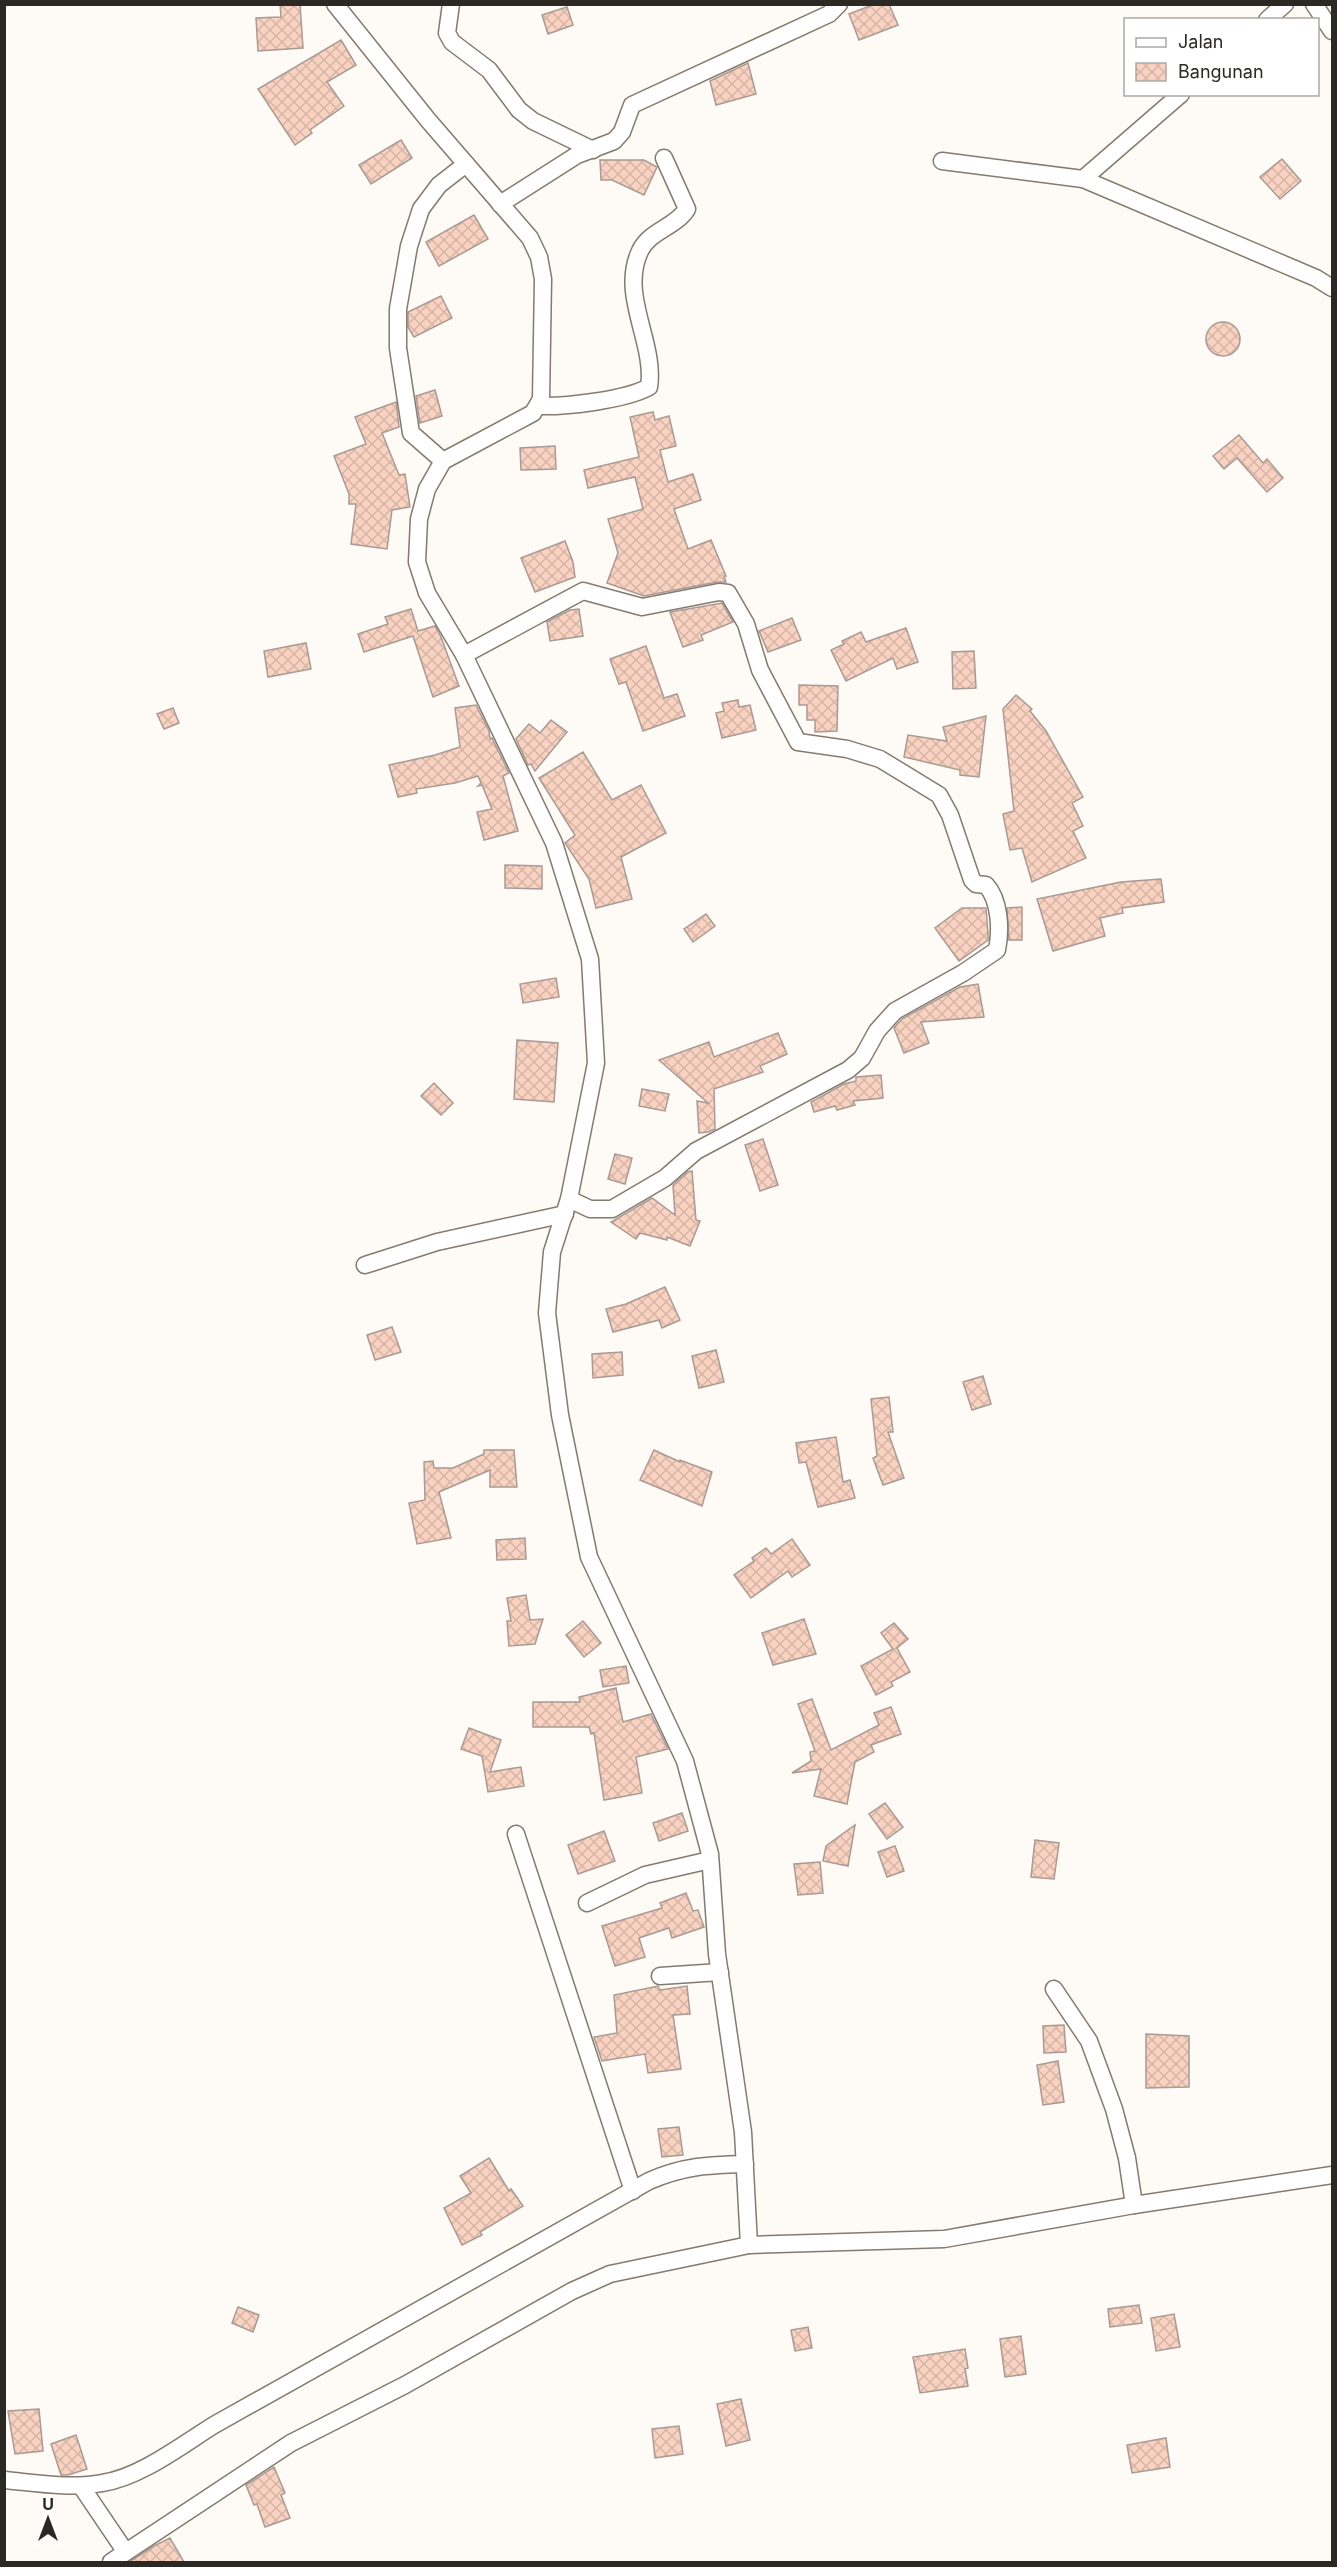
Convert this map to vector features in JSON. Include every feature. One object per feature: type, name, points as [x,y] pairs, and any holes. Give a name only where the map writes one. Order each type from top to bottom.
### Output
[{"type":"street","points":[[335,4],[530,238],[539,257],[543,279],[542,392],[538,406],[532,413],[443,461],[427,489],[419,519],[417,562],[427,593],[464,656],[554,843],[590,959],[596,1063],[567,1207],[552,1252],[546,1313],[560,1415],[589,1557],[685,1761],[710,1860],[720,1972],[743,2132],[748,2242]]},
{"type":"street","points":[[452,4],[447,33],[452,42],[489,70],[519,110],[533,121],[593,150]]},
{"type":"street","points":[[500,204],[577,155],[614,141],[622,132],[632,105],[829,14],[839,4]]},
{"type":"street","points":[[1269,18],[1285,4]]},
{"type":"street","points":[[1314,4],[1332,31]]},
{"type":"street","points":[[1083,179],[1179,96]]},
{"type":"street","points":[[538,406],[561,407],[625,395],[649,387],[650,369],[635,301],[635,271],[639,252],[647,240],[687,209],[664,158]]},
{"type":"street","points":[[942,161],[1083,179],[1316,278],[1332,288]]},
{"type":"street","points":[[443,461],[411,433],[398,348],[398,309],[409,246],[421,209],[439,185],[466,164]]},
{"type":"street","points":[[364,1265],[437,1242],[567,1207],[612,1209],[665,1178],[696,1151],[848,1070],[862,1058],[877,1031],[895,1011],[997,950],[999,938],[995,898],[986,885],[976,884],[972,880],[950,814],[939,795],[879,759],[847,749],[798,742],[760,670],[746,624],[729,593],[719,592],[642,607],[583,591],[464,656]]},
{"type":"street","points":[[516,1833],[633,2191]]},
{"type":"street","points":[[587,1903],[645,1875],[710,1860]]},
{"type":"street","points":[[660,1976],[720,1972]]},
{"type":"street","points":[[1054,1989],[1089,2041],[1114,2109],[1127,2158],[1133,2197]]},
{"type":"street","points":[[4,2480],[81,2486],[105,2483],[151,2465],[214,2425],[481,2274],[673,2170],[708,2165],[745,2171]]},
{"type":"street","points":[[111,2562],[124,2548],[291,2443],[405,2385],[572,2291],[610,2274],[748,2242],[945,2239],[1133,2197],[1332,2175]]},
{"type":"street","points":[[81,2486],[124,2548]]},
{"type":"building","points":[[280,4],[300,4],[303,48],[258,51],[256,18],[281,17]]},
{"type":"building","points":[[875,4],[889,4],[898,25],[859,40],[849,14]]},
{"type":"building","points":[[567,7],[573,25],[548,34],[542,15]]},
{"type":"building","points":[[341,40],[356,65],[327,82],[344,106],[310,130],[312,133],[295,145],[258,89]]},
{"type":"building","points":[[748,63],[756,94],[716,105],[710,81]]},
{"type":"building","points":[[401,140],[412,158],[371,184],[359,165]]},
{"type":"building","points":[[1282,159],[1301,181],[1280,199],[1260,177]]},
{"type":"building","points":[[600,160],[644,160],[657,167],[644,195],[612,180],[601,180]]},
{"type":"building","points":[[474,215],[488,239],[439,266],[426,242]]},
{"type":"building","points":[[441,296],[452,318],[414,337],[408,327],[408,312]]},
{"type":"building","points":[[1223,322],[1235,327],[1240,339],[1235,351],[1223,356],[1211,351],[1206,339],[1211,327]]},
{"type":"building","points":[[435,390],[442,416],[420,423],[416,396]]},
{"type":"building","points":[[396,402],[399,427],[382,433],[399,475],[405,474],[410,507],[392,510],[387,549],[351,544],[356,504],[349,504],[349,494],[334,456],[366,444],[355,417]]},
{"type":"building","points":[[653,412],[655,420],[669,416],[676,446],[660,450],[668,482],[693,474],[701,500],[674,509],[688,549],[711,540],[726,576],[724,576],[726,582],[644,596],[607,583],[618,553],[608,519],[643,509],[635,477],[588,488],[584,470],[639,457],[630,417]]},
{"type":"building","points":[[1239,435],[1263,463],[1267,459],[1283,478],[1267,492],[1237,458],[1224,469],[1213,456]]},
{"type":"building","points":[[555,446],[556,469],[521,470],[520,448]]},
{"type":"building","points":[[565,541],[573,562],[575,577],[535,592],[521,558]]},
{"type":"building","points":[[722,603],[733,622],[701,635],[703,640],[683,647],[670,612]]},
{"type":"building","points":[[411,609],[418,631],[435,626],[459,686],[433,697],[413,636],[364,652],[358,634],[388,624],[385,617]]},
{"type":"building","points":[[579,609],[583,636],[550,641],[547,622],[570,610]]},
{"type":"building","points":[[792,618],[801,640],[768,652],[759,631]]},
{"type":"building","points":[[906,628],[918,662],[897,669],[893,658],[846,681],[831,650],[844,644],[842,641],[861,632],[866,642]]},
{"type":"building","points":[[306,643],[311,669],[268,677],[264,651]]},
{"type":"building","points":[[646,646],[664,698],[677,694],[685,716],[643,731],[626,682],[619,684],[610,659]]},
{"type":"building","points":[[974,651],[976,688],[953,689],[952,652]]},
{"type":"building","points":[[799,685],[838,686],[837,731],[815,732],[815,720],[807,720],[807,705],[799,705]]},
{"type":"building","points":[[1016,695],[1032,709],[1030,711],[1046,731],[1083,797],[1072,803],[1083,826],[1073,831],[1086,858],[1032,882],[1022,848],[1010,850],[1003,814],[1014,811],[1003,709]]},
{"type":"building","points":[[738,700],[739,707],[750,705],[756,730],[722,738],[716,713],[724,711],[722,703]]},
{"type":"building","points":[[476,705],[489,731],[490,739],[492,738],[509,773],[503,776],[518,831],[484,840],[477,812],[492,809],[482,785],[478,786],[481,783],[478,776],[455,783],[416,789],[417,793],[398,797],[389,765],[460,747],[455,708]]},
{"type":"building","points":[[173,708],[179,723],[164,729],[157,714]]},
{"type":"building","points":[[986,716],[979,777],[960,775],[960,770],[904,757],[908,735],[947,741],[943,727]]},
{"type":"building","points":[[551,720],[567,732],[535,771],[531,764],[528,765],[516,739],[529,724],[540,733]]},
{"type":"building","points":[[583,752],[612,800],[641,785],[666,833],[621,857],[632,899],[596,908],[589,879],[565,843],[575,835],[539,778]]},
{"type":"building","points":[[505,865],[542,866],[542,889],[505,888]]},
{"type":"building","points":[[1161,879],[1164,902],[1122,908],[1123,913],[1100,918],[1105,936],[1053,951],[1037,899],[1121,882]]},
{"type":"building","points":[[1022,907],[1022,940],[1009,940],[1007,908]]},
{"type":"building","points":[[962,908],[986,908],[988,940],[959,961],[935,928]]},
{"type":"building","points":[[706,914],[715,926],[693,942],[684,929]]},
{"type":"building","points":[[556,978],[559,997],[523,1003],[520,984]]},
{"type":"building","points":[[978,984],[984,1017],[921,1022],[929,1043],[904,1053],[894,1028],[902,1019],[960,987]]},
{"type":"building","points":[[778,1033],[787,1054],[760,1066],[763,1072],[714,1089],[715,1129],[699,1133],[697,1101],[708,1103],[659,1060],[709,1042],[714,1057]]},
{"type":"building","points":[[517,1040],[558,1043],[554,1102],[514,1099]]},
{"type":"building","points":[[881,1075],[883,1098],[853,1101],[855,1105],[837,1110],[835,1106],[814,1112],[811,1102],[844,1084],[856,1081],[856,1077]]},
{"type":"building","points":[[434,1083],[453,1103],[441,1115],[421,1096]]},
{"type":"building","points":[[642,1089],[669,1094],[665,1111],[639,1106]]},
{"type":"building","points":[[763,1139],[778,1185],[760,1191],[745,1145]]},
{"type":"building","points":[[615,1154],[632,1158],[625,1184],[608,1179]]},
{"type":"building","points":[[692,1171],[696,1220],[700,1221],[690,1246],[667,1237],[667,1240],[640,1233],[636,1239],[611,1222],[652,1198],[675,1215],[673,1185]]},
{"type":"building","points":[[665,1287],[680,1320],[662,1328],[659,1320],[613,1332],[606,1309],[626,1304]]},
{"type":"building","points":[[392,1327],[401,1352],[375,1360],[367,1335]]},
{"type":"building","points":[[716,1350],[724,1382],[699,1388],[692,1356]]},
{"type":"building","points":[[622,1352],[623,1375],[593,1378],[592,1354]]},
{"type":"building","points":[[983,1376],[991,1404],[972,1410],[963,1382]]},
{"type":"building","points":[[889,1397],[893,1432],[888,1432],[904,1478],[883,1485],[873,1458],[877,1456],[871,1399]]},
{"type":"building","points":[[836,1437],[843,1482],[850,1480],[855,1498],[818,1507],[806,1462],[799,1463],[796,1443]]},
{"type":"building","points":[[484,1450],[514,1450],[517,1487],[490,1487],[490,1470],[439,1492],[451,1538],[417,1544],[409,1503],[425,1500],[424,1462],[433,1461],[434,1468],[453,1468],[484,1454]]},
{"type":"building","points":[[654,1450],[680,1462],[680,1460],[712,1472],[702,1506],[640,1480]]},
{"type":"building","points":[[525,1538],[526,1559],[497,1560],[496,1540]]},
{"type":"building","points":[[792,1539],[810,1565],[792,1577],[788,1571],[751,1598],[734,1575],[754,1561],[752,1558],[766,1548],[771,1554]]},
{"type":"building","points":[[526,1595],[530,1620],[543,1619],[535,1644],[509,1646],[507,1621],[511,1621],[507,1598]]},
{"type":"building","points":[[804,1619],[816,1654],[773,1665],[762,1633]]},
{"type":"building","points":[[583,1621],[601,1643],[584,1657],[566,1635]]},
{"type":"building","points":[[894,1623],[908,1639],[897,1648],[910,1672],[891,1682],[893,1686],[876,1695],[861,1666],[893,1649],[881,1633]]},
{"type":"building","points":[[626,1666],[629,1683],[603,1687],[600,1670]]},
{"type":"building","points":[[616,1688],[623,1722],[651,1714],[668,1749],[636,1757],[642,1793],[604,1800],[594,1733],[591,1734],[589,1727],[533,1727],[533,1702],[580,1702],[579,1697]]},
{"type":"building","points":[[812,1699],[831,1750],[879,1725],[874,1713],[891,1707],[901,1734],[871,1745],[874,1752],[855,1762],[847,1804],[814,1796],[821,1769],[792,1773],[811,1761],[810,1752],[815,1751],[798,1704]]},
{"type":"building","points":[[469,1728],[501,1740],[490,1772],[521,1767],[524,1786],[488,1792],[482,1756],[461,1749]]},
{"type":"building","points":[[885,1803],[903,1827],[887,1839],[869,1814]]},
{"type":"building","points":[[682,1813],[688,1831],[659,1841],[653,1823]]},
{"type":"building","points":[[855,1825],[848,1866],[823,1861],[826,1846]]},
{"type":"building","points":[[604,1831],[615,1861],[578,1874],[568,1845]]},
{"type":"building","points":[[1035,1840],[1059,1843],[1054,1879],[1031,1877]]},
{"type":"building","points":[[895,1846],[904,1871],[887,1877],[878,1852]]},
{"type":"building","points":[[820,1862],[823,1893],[798,1895],[794,1864]]},
{"type":"building","points":[[686,1893],[693,1911],[698,1910],[704,1927],[672,1938],[669,1928],[639,1938],[645,1957],[615,1966],[602,1926],[662,1908],[660,1903]]},
{"type":"building","points":[[658,1986],[660,1990],[687,1986],[690,2014],[673,2015],[681,2069],[648,2073],[645,2054],[602,2061],[594,2037],[617,2033],[614,1995]]},
{"type":"building","points":[[1064,2025],[1066,2052],[1044,2053],[1043,2026]]},
{"type":"building","points":[[1146,2034],[1189,2036],[1189,2087],[1146,2088]]},
{"type":"building","points":[[1058,2061],[1064,2102],[1043,2105],[1037,2065]]},
{"type":"building","points":[[679,2127],[683,2155],[662,2157],[658,2129]]},
{"type":"building","points":[[489,2158],[509,2191],[511,2189],[523,2206],[480,2232],[482,2235],[462,2245],[444,2208],[471,2193],[460,2176]]},
{"type":"building","points":[[1139,2305],[1142,2323],[1110,2327],[1108,2309]]},
{"type":"building","points":[[238,2307],[259,2315],[253,2332],[232,2323]]},
{"type":"building","points":[[1174,2314],[1180,2347],[1156,2351],[1151,2318]]},
{"type":"building","points":[[808,2327],[812,2348],[795,2351],[791,2330]]},
{"type":"building","points":[[1021,2336],[1026,2374],[1005,2377],[1000,2339]]},
{"type":"building","points":[[965,2349],[968,2386],[920,2393],[913,2357]]},
{"type":"building","points":[[741,2399],[750,2440],[726,2446],[717,2404]]},
{"type":"building","points":[[39,2409],[43,2451],[15,2454],[8,2411]]},
{"type":"building","points":[[679,2426],[683,2454],[655,2458],[652,2429]]},
{"type":"building","points":[[76,2435],[87,2469],[61,2475],[51,2444]]},
{"type":"building","points":[[1166,2438],[1170,2467],[1132,2473],[1127,2445]]},
{"type":"building","points":[[274,2467],[285,2493],[281,2495],[290,2518],[265,2527],[257,2504],[254,2505],[246,2485]]},
{"type":"building","points":[[170,2538],[184,2562],[129,2562],[154,2546]]}]
